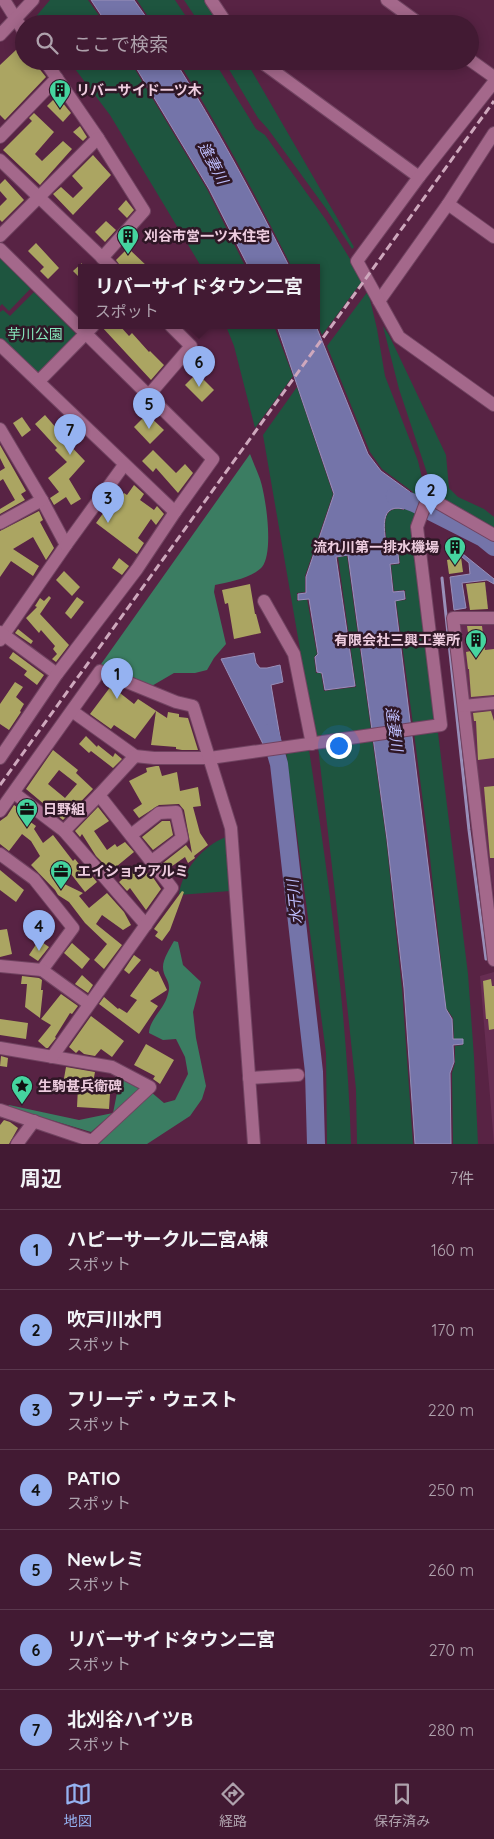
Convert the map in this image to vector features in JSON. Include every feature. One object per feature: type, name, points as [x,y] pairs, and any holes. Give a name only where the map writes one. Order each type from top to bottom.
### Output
[{"type":"street","points":[[4,0],[6,25]]},
{"type":"street","points":[[17,15],[33,0]]},
{"type":"street","points":[[211,0],[221,15]]},
{"type":"street","points":[[387,0],[408,15]]},
{"type":"street","points":[[479,66],[494,77]]},
{"type":"street","points":[[51,70],[144,210],[102,258]]},
{"type":"street","points":[[272,70],[419,177]]},
{"type":"street","points":[[0,137],[57,78]]},
{"type":"street","points":[[494,82],[419,177],[357,261],[399,337],[494,405]]},
{"type":"street","points":[[379,301],[448,204],[494,133]]},
{"type":"street","points":[[0,236],[98,138]]},
{"type":"street","points":[[0,160],[109,264]]},
{"type":"street","points":[[448,204],[494,237]]},
{"type":"street","points":[[0,249],[78,320]]},
{"type":"street","points":[[148,396],[191,346],[174,329]]},
{"type":"street","points":[[0,758],[57,674],[137,569],[213,459],[148,396],[89,330],[39,381]]},
{"type":"street","points":[[0,345],[175,512]]},
{"type":"street","points":[[0,429],[66,545]]},
{"type":"street","points":[[57,674],[1,636],[124,465]]},
{"type":"street","points":[[72,711],[135,756],[154,758],[210,758],[441,725],[417,527],[419,516],[428,497],[494,535]]},
{"type":"street","points":[[0,523],[42,500]]},
{"type":"street","points":[[264,601],[294,654],[312,744]]},
{"type":"street","points":[[494,618],[453,618],[494,960]]},
{"type":"street","points":[[0,811],[100,671],[176,702],[193,706],[230,828],[254,1144]]},
{"type":"street","points":[[464,706],[494,702]]},
{"type":"street","points":[[64,831],[135,756]]},
{"type":"street","points":[[14,793],[64,831],[146,925]]},
{"type":"street","points":[[52,1056],[172,888],[99,795]]},
{"type":"street","points":[[131,835],[159,813],[176,812],[182,838],[152,861]]},
{"type":"street","points":[[0,854],[34,879],[73,928],[42,970]]},
{"type":"street","points":[[0,966],[42,970],[89,1004]]},
{"type":"street","points":[[0,1048],[112,1067],[150,1087],[91,1142],[0,1110]]},
{"type":"street","points":[[249,1078],[298,1075]]},
{"type":"street","points":[[17,1144],[34,1121]]},
{"type":"shaded area","points":[[457,621],[494,622],[494,896]]},
{"type":"shaded area","points":[[494,972],[494,1144],[480,976]]},
{"type":"green space","points":[[50,0],[88,0],[99,15],[37,15]]},
{"type":"green space","points":[[137,0],[175,0],[185,15],[147,15]]},
{"type":"green space","points":[[184,0],[207,0],[216,15],[194,15]]},
{"type":"green space","points":[[76,70],[135,70],[207,189],[244,264],[200,264],[110,115]]},
{"type":"green space","points":[[183,70],[220,70],[256,129],[265,135],[326,220],[363,280],[322,335],[320,329],[320,264],[290,264],[238,163]]},
{"type":"green space","points":[[229,70],[251,70],[354,247],[352,249],[327,210],[258,118]]},
{"type":"green space","points":[[0,257],[32,287],[9,311],[2,304],[0,306]]},
{"type":"green space","points":[[368,291],[385,376],[418,461],[425,490],[420,499],[411,495],[413,492],[382,469],[370,452],[327,346]]},
{"type":"green space","name":"芋川公園","points":[[34,292],[80,338],[41,379],[0,339],[0,312],[3,310],[10,316]]},
{"type":"green space","points":[[383,326],[446,455],[449,488],[458,497],[484,509],[494,517],[494,532],[438,499],[432,488],[399,389]]},
{"type":"green space","points":[[227,329],[275,329],[293,376],[255,428],[234,346]]},
{"type":"green space","points":[[297,387],[333,494],[305,576],[305,592],[297,593],[297,601],[307,599],[317,654],[314,657],[316,673],[321,673],[324,691],[356,687],[338,557],[347,556],[371,730],[322,738],[315,736],[263,435]]},
{"type":"green space","points":[[250,454],[265,498],[268,549],[266,560],[258,571],[240,579],[215,585],[214,592],[226,644],[207,670],[195,673],[174,673],[150,687],[99,667]]},
{"type":"green space","points":[[406,507],[415,512],[414,527],[437,718],[431,722],[413,724],[396,601],[406,600],[405,590],[394,591],[391,565],[400,564],[399,554],[389,554],[385,531],[386,517],[390,512],[395,509],[404,510]]},
{"type":"green space","points":[[431,731],[438,733],[468,974],[478,1144],[453,1144],[452,1073],[455,1063],[455,1046],[463,1045],[463,1039],[454,1039],[453,1018],[446,1008],[429,848],[414,733]]},
{"type":"green space","points":[[372,738],[386,838],[402,989],[413,1144],[357,1144],[356,1089],[318,747]]},
{"type":"green space","points":[[309,750],[336,946],[346,1045],[351,1144],[327,1144],[326,1053],[286,752]]},
{"type":"green space","points":[[226,837],[230,891],[179,895],[184,877],[195,860],[210,846]]},
{"type":"green space","points":[[174,941],[178,942],[183,965],[201,982],[193,1012],[196,1038],[206,1086],[202,1099],[190,1116],[147,1144],[99,1144],[144,1096],[151,1092],[164,1103],[175,1100],[188,1074],[185,1057],[176,1039],[163,1040],[149,1033],[152,1023],[168,994],[169,986],[163,971],[163,964]]},
{"type":"green space","points":[[120,1078],[140,1089],[113,1113]]},
{"type":"green space","points":[[9,1105],[79,1120],[113,1113],[91,1132],[8,1107]]},
{"type":"water","points":[[91,0],[134,0],[145,15],[101,15]]},
{"type":"water","name":"逢妻川","points":[[137,70],[180,70],[235,163],[288,264],[247,264],[209,189]]},
{"type":"water","name":"逢妻川","points":[[278,329],[317,329],[368,454],[381,471],[410,492],[409,496],[419,501],[415,510],[405,505],[404,509],[395,508],[389,511],[384,523],[388,555],[398,554],[399,563],[390,564],[393,592],[404,591],[405,599],[395,601],[446,1009],[452,1019],[453,1039],[463,1039],[463,1044],[453,1045],[454,1062],[450,1073],[451,1144],[415,1144],[404,988],[387,839],[348,555],[336,557],[355,686],[325,690],[322,673],[317,672],[315,657],[318,654],[309,599],[298,600],[298,594],[306,593],[306,577],[334,494]]},
{"type":"water","points":[[463,554],[494,579],[494,584],[487,580],[462,583],[466,608],[454,610],[450,577],[470,574],[469,563],[461,556]]},
{"type":"water","points":[[254,653],[256,663],[260,668],[280,665],[283,682],[271,685],[281,743],[264,746],[221,659]]},
{"type":"building","points":[[15,51],[15,70],[40,70],[46,77],[5,120],[0,115],[0,65]]},
{"type":"building","name":"リバーサイド一ツ木","points":[[57,96],[71,113],[63,122],[47,106]]},
{"type":"building","points":[[34,113],[54,132],[35,154],[42,161],[63,141],[72,149],[40,185],[3,150],[32,121],[29,118]]},
{"type":"building","points":[[80,126],[87,137],[83,141],[73,132]]},
{"type":"building","points":[[93,155],[111,175],[73,215],[53,194],[61,187],[73,198],[83,188],[72,176]]},
{"type":"building","points":[[5,179],[24,200],[2,222],[0,220],[0,206],[7,199],[0,191],[0,184]]},
{"type":"building","points":[[126,200],[134,210],[127,218],[118,209]]},
{"type":"building","points":[[106,221],[116,230],[105,242],[95,232]]},
{"type":"building","points":[[36,243],[59,268],[48,279],[40,271],[44,267],[28,251]]},
{"type":"building","name":"刈谷市営一ツ木住宅","points":[[128,248],[145,264],[119,264],[116,260]]},
{"type":"building","points":[[78,267],[78,276],[73,271]]},
{"type":"building","points":[[104,329],[123,329],[129,336],[132,333],[164,365],[151,380]]},
{"type":"building","points":[[197,373],[214,390],[202,402],[185,385]]},
{"type":"building","points":[[147,414],[164,430],[150,444],[134,427]]},
{"type":"building","points":[[45,415],[63,438],[85,461],[69,479],[81,499],[71,505],[66,497],[54,505],[50,498],[59,492],[48,478],[67,462],[35,424]]},
{"type":"building","points":[[22,417],[31,430],[22,437],[13,423]]},
{"type":"building","points":[[0,445],[26,491],[21,494],[25,500],[0,514],[0,509],[15,500],[3,479],[0,481],[0,471],[5,468],[0,458]]},
{"type":"building","points":[[153,450],[176,473],[185,464],[193,473],[178,493],[156,468],[153,472],[142,461]]},
{"type":"building","points":[[134,485],[144,494],[140,500],[154,510],[157,506],[164,514],[156,525],[151,519],[138,538],[144,543],[137,554],[96,523],[104,512],[107,514],[124,493],[127,495]]},
{"type":"building","points":[[39,511],[43,520],[40,522],[54,548],[46,560],[33,537],[13,549],[39,566],[33,576],[11,561],[0,577],[0,531]]},
{"type":"building","name":"流れ川第一排水機場","points":[[461,557],[463,572],[449,574],[447,560]]},
{"type":"building","points":[[119,558],[129,566],[122,575],[112,568]]},
{"type":"building","points":[[64,571],[80,587],[72,596],[56,580]]},
{"type":"building","points":[[485,582],[488,609],[470,610],[466,584]]},
{"type":"building","points":[[250,584],[255,614],[261,633],[234,639],[228,603],[225,604],[222,590]]},
{"type":"building","points":[[49,596],[51,598],[40,614],[69,645],[56,662],[52,659],[57,654],[53,649],[55,646],[41,630],[39,633],[26,618],[37,607],[35,606],[40,598],[44,601]]},
{"type":"building","points":[[77,597],[84,602],[71,619],[65,613]]},
{"type":"building","points":[[467,626],[482,626],[485,650],[494,649],[494,695],[471,697],[466,652],[471,651]]},
{"type":"building","points":[[18,629],[33,641],[31,644],[15,633]]},
{"type":"building","points":[[13,652],[44,675],[37,685],[24,675],[27,671],[9,658]]},
{"type":"building","points":[[15,682],[23,687],[16,697],[24,704],[9,730],[0,724],[0,704]]},
{"type":"building","points":[[111,686],[134,704],[138,699],[167,718],[168,712],[179,714],[179,717],[188,718],[198,750],[182,750],[176,749],[176,747],[151,745],[156,711],[135,739],[114,725],[111,729],[90,714]]},
{"type":"building","points":[[491,711],[494,721],[494,758],[478,760],[476,721],[474,721],[473,713]]},
{"type":"building","points":[[86,736],[97,747],[98,745],[113,757],[115,753],[122,759],[113,768],[91,751],[89,753],[79,744]]},
{"type":"building","points":[[53,750],[78,770],[76,773],[93,789],[63,820],[26,789]],"holes":[[[59,770],[77,784],[65,798],[48,784]]]},
{"type":"building","points":[[159,766],[162,776],[177,772],[180,791],[198,787],[201,806],[193,807],[200,833],[208,845],[188,863],[185,857],[168,869],[163,863],[186,845],[192,853],[184,810],[179,804],[159,805],[139,818],[133,810],[142,804],[129,781],[147,772],[146,768]]},
{"type":"building","points":[[494,786],[494,858],[490,858],[484,787]]},
{"type":"building","points":[[14,805],[28,815],[25,818],[36,826],[34,829],[43,843],[53,835],[73,861],[75,859],[85,872],[87,870],[97,882],[85,892],[64,865],[52,878],[83,893],[79,896],[89,908],[107,893],[124,912],[131,925],[123,930],[102,915],[96,924],[122,945],[104,969],[94,960],[107,944],[85,923],[69,902],[58,895],[31,865],[40,856],[31,841],[22,834],[9,851],[0,844],[0,821],[7,816]]},
{"type":"building","points":[[98,807],[109,821],[94,831],[107,850],[115,844],[117,847],[125,842],[134,852],[111,871],[96,856],[82,834],[80,837],[75,831]]},
{"type":"building","points":[[162,821],[170,821],[173,835],[153,850],[142,837]]},
{"type":"building","points":[[141,863],[161,889],[146,910],[130,888],[127,891],[119,882]]},
{"type":"building","points":[[0,870],[24,890],[16,902],[0,890]]},
{"type":"building","points":[[182,891],[184,892],[170,930],[162,941],[155,936],[158,932],[154,929]]},
{"type":"building","points":[[36,916],[47,925],[39,935],[28,926]]},
{"type":"building","points":[[7,929],[12,954],[0,957],[0,930]]},
{"type":"building","points":[[39,940],[49,947],[38,961],[29,955]]},
{"type":"building","points":[[72,943],[90,959],[82,969],[64,953]]},
{"type":"building","points":[[134,955],[141,960],[129,974],[124,970]]},
{"type":"building","points":[[150,968],[156,972],[158,971],[167,990],[150,1001],[158,1006],[139,1034],[99,1004],[104,997],[118,1009],[127,1013],[137,1000],[130,996]]},
{"type":"building","points":[[82,975],[93,985],[88,993],[75,984]]},
{"type":"building","points":[[22,976],[42,980],[41,990],[43,990],[40,1018],[25,1007],[27,984],[21,984]]},
{"type":"building","points":[[491,979],[492,986],[494,986],[494,1029],[489,1030],[488,1019],[486,1019],[483,981]]},
{"type":"building","points":[[61,994],[78,1006],[72,1014],[70,1013],[56,1038],[46,1048],[38,1041],[51,1025],[41,1019]]},
{"type":"building","points":[[91,1016],[124,1041],[112,1057],[101,1049],[95,1056],[84,1054],[79,1050],[76,1053],[69,1047]]},
{"type":"building","points":[[0,1019],[28,1023],[26,1039],[0,1035]]},
{"type":"building","points":[[146,1044],[174,1060],[160,1084],[153,1079],[155,1076],[134,1065]]},
{"type":"building","points":[[1,1056],[8,1058],[7,1067],[0,1066]]},
{"type":"building","points":[[66,1067],[95,1072],[91,1093],[110,1094],[109,1109],[77,1107],[78,1087],[63,1084]]},
{"type":"building","points":[[4,1120],[18,1128],[9,1144],[0,1144],[0,1125]]},
{"type":"waterway","points":[[395,496],[414,503],[483,538],[494,547]]},
{"type":"waterway","points":[[442,578],[469,830],[486,959]]},
{"type":"waterway","name":"水干川","points":[[270,733],[279,764],[314,1072],[316,1144]]},
{"type":"railway","points":[[0,785],[494,101]]},
{"type":"place","name":"リバーサイド一ツ木","points":[[60,109]]},
{"type":"place","name":"刈谷市営一ツ木住宅","points":[[128,255]]},
{"type":"place","name":"リバーサイドタウン二宮","points":[[199,387]]},
{"type":"place","name":"Newレミ","points":[[149,429]]},
{"type":"place","name":"北刈谷ハイツB","points":[[70,455]]},
{"type":"place","name":"吹戸川水門","points":[[431,515]]},
{"type":"place","name":"フリーデ・ウェスト","points":[[108,523]]},
{"type":"place","name":"流れ川第一排水機場","points":[[455,566]]},
{"type":"place","name":"有限会社三興工業所","points":[[476,659]]},
{"type":"place","name":"ハピーサークル二宮A棟","points":[[117,699]]},
{"type":"place","name":"日野組","points":[[27,828]]},
{"type":"place","name":"エイショウアルミ","points":[[61,890]]},
{"type":"place","name":"PATIO","points":[[39,951]]},
{"type":"place","name":"生駒甚兵衛碑","points":[[22,1105]]}]
